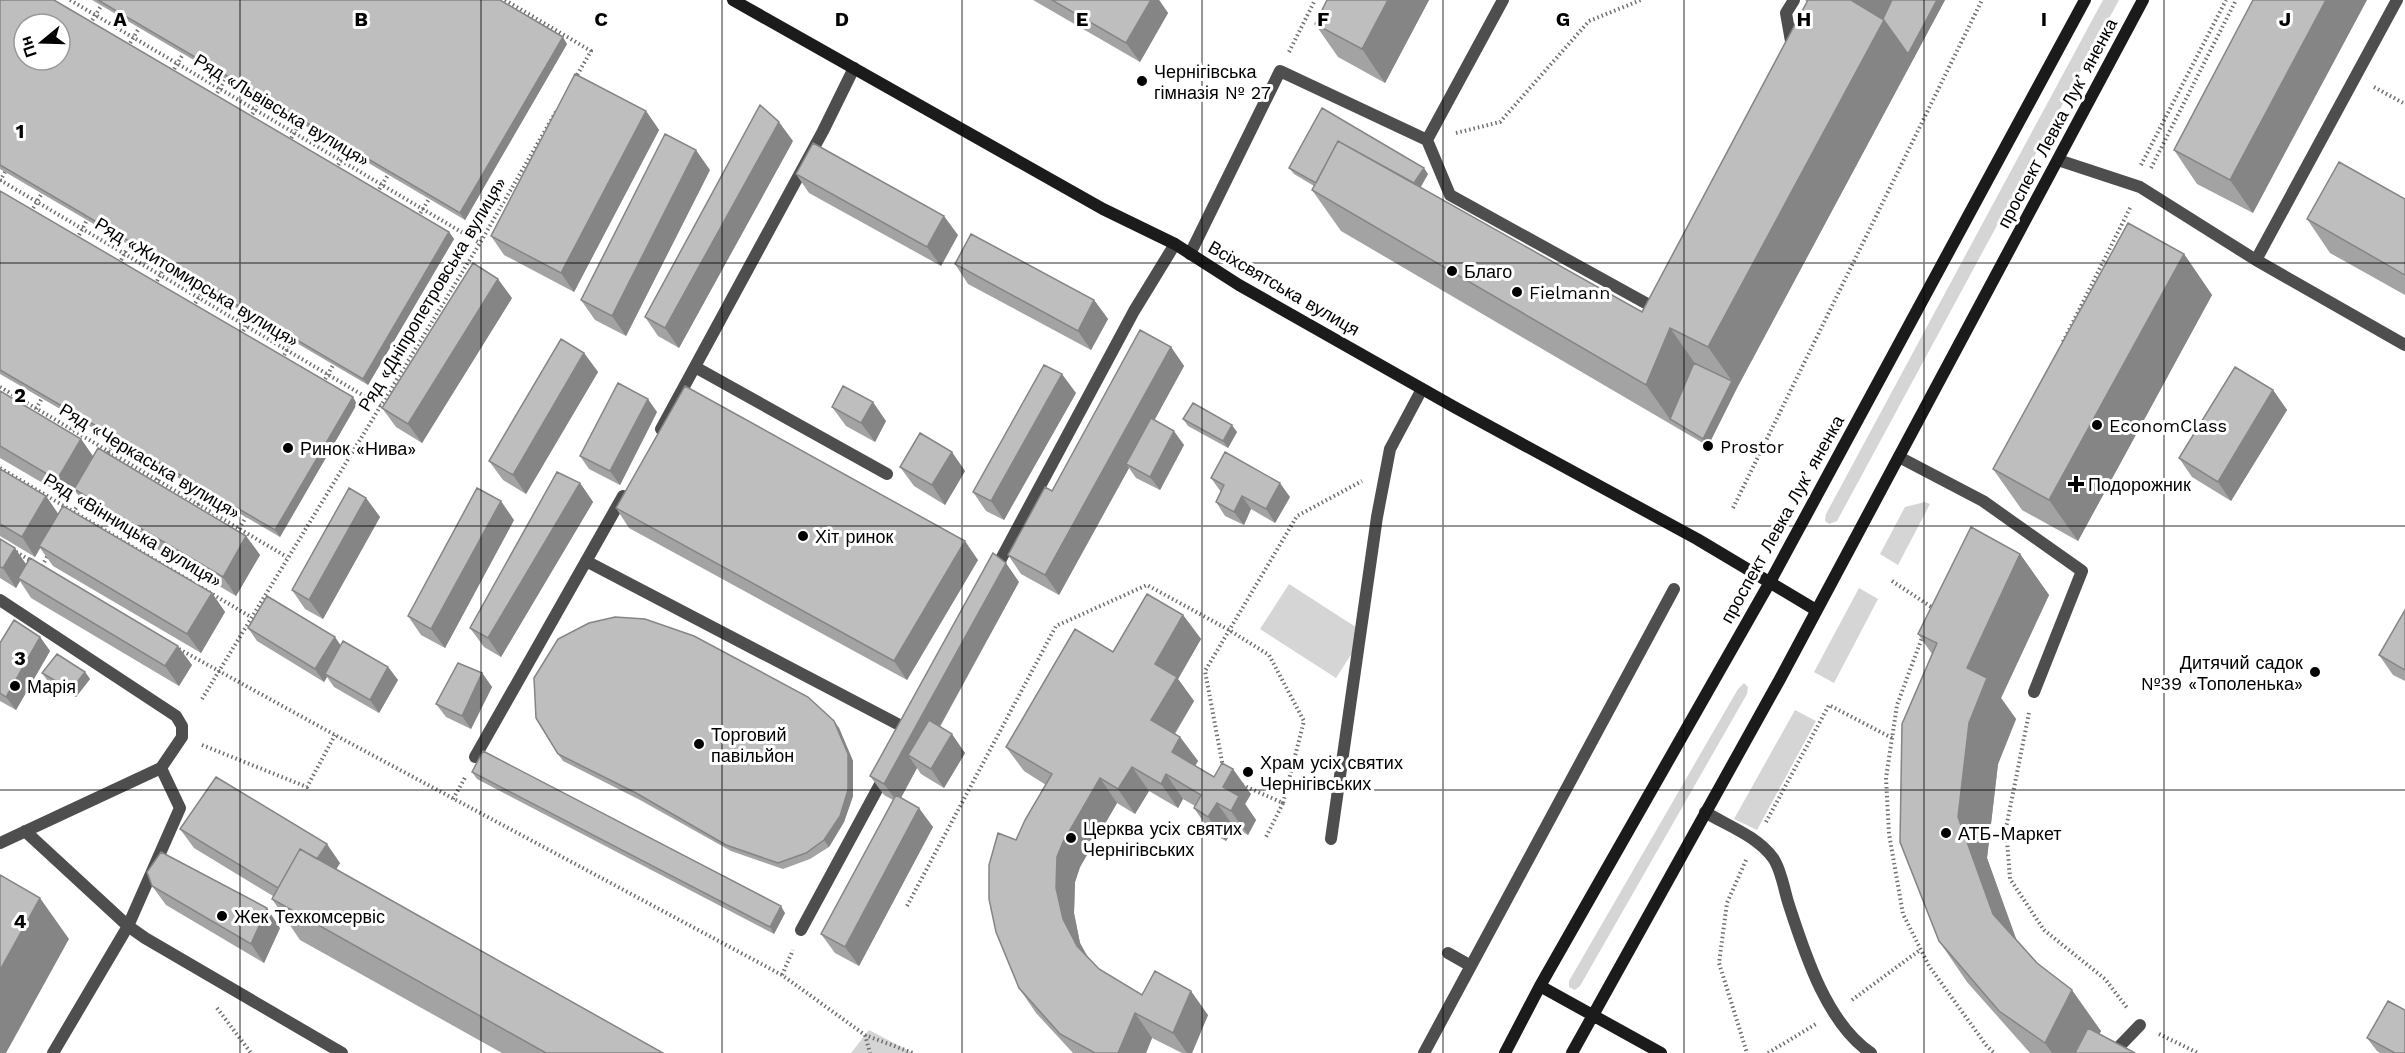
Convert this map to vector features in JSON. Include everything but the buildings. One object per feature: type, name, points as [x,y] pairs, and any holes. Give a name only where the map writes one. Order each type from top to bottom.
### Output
[{"type":"main road","name":"Всіхсвятська вулиця","points":[[733,0],[1103,209],[1175,244],[1239,285],[1422,389],[1697,539],[1816,610]]},
{"type":"main road","name":"проспект Левка Лукʼяненка","points":[[1505,1053],[1540,986],[1770,582],[2085,0]]},
{"type":"main road","name":"проспект Левка Лукʼяненка","points":[[1572,1053],[1780,679],[2143,0]]},
{"type":"main road","points":[[1540,986],[1661,1053]]},
{"type":"street","points":[[1427,140],[1503,0]]},
{"type":"street","points":[[1793,58],[1786,13],[1794,0]]},
{"type":"street","points":[[2256,260],[2397,0]]},
{"type":"street","points":[[655,440],[823,131],[854,68]]},
{"type":"street","points":[[1190,254],[1280,71],[1427,140],[1450,195],[1669,316],[1675,306]]},
{"type":"street","points":[[2058,159],[2136,186],[2256,260],[2405,345]]},
{"type":"street","points":[[988,583],[1134,311],[1175,244]]},
{"type":"street","points":[[695,367],[887,474]]},
{"type":"street","points":[[1331,839],[1377,517],[1390,449],[1422,389]]},
{"type":"street","points":[[1899,457],[1983,501],[2082,571],[2034,692]]},
{"type":"street","points":[[475,757],[632,480]]},
{"type":"street","points":[[586,561],[909,730]]},
{"type":"street","points":[[1424,1053],[1674,589]]},
{"type":"street","points":[[0,600],[176,716],[182,726],[182,737],[161,768],[0,843]]},
{"type":"street","points":[[801,930],[892,761]]},
{"type":"street","points":[[53,1053],[128,926],[180,808],[161,768]]},
{"type":"street","points":[[1705,812],[1756,840],[1774,860],[1815,977],[1834,1013],[1861,1046],[1871,1053]]},
{"type":"street","points":[[25,831],[128,926],[184,963],[342,1053]]},
{"type":"street","points":[[1448,953],[1471,966]]},
{"type":"street","points":[[2113,1053],[2140,1025]]},
{"type":"path","name":"Ряд «Львівська вулиця»","points":[[70,0],[480,243]]},
{"type":"path","points":[[505,0],[591,51],[574,81]]},
{"type":"path","points":[[1280,71],[1315,0]]},
{"type":"path","points":[[1427,140],[1500,122],[1589,21],[1641,0]]},
{"type":"path","points":[[1733,508],[1982,0]]},
{"type":"path","points":[[2062,344],[2226,0]]},
{"type":"path","points":[[2136,186],[2236,0]]},
{"type":"path","points":[[90,25],[101,6]]},
{"type":"path","points":[[530,22],[533,17]]},
{"type":"path","points":[[128,47],[139,28]]},
{"type":"path","points":[[172,73],[183,54]]},
{"type":"path","points":[[2356,76],[2405,104]]},
{"type":"path","points":[[214,98],[225,79]]},
{"type":"path","points":[[250,119],[261,100]]},
{"type":"path","name":"Ряд «Дніпропетровська вулиця»","points":[[202,699],[480,243],[562,101]]},
{"type":"path","points":[[289,142],[300,123]]},
{"type":"path","points":[[336,169],[347,150]]},
{"type":"path","points":[[0,181],[5,172]]},
{"type":"path","points":[[377,194],[388,175]]},
{"type":"path","name":"Ряд «Житомирська вулиця»","points":[[0,181],[381,406]]},
{"type":"path","points":[[30,213],[42,193]]},
{"type":"path","points":[[418,218],[429,199]]},
{"type":"path","points":[[76,240],[87,220]]},
{"type":"path","points":[[118,264],[129,245]]},
{"type":"path","points":[[155,285],[165,266]]},
{"type":"path","points":[[193,308],[204,289]]},
{"type":"path","points":[[240,335],[251,317]]},
{"type":"path","points":[[282,360],[292,341]]},
{"type":"path","points":[[322,383],[333,365]]},
{"type":"path","name":"Ряд «Черкаська вулиця»","points":[[0,387],[287,557]]},
{"type":"path","points":[[36,409],[42,398]]},
{"type":"path","points":[[72,430],[78,419]]},
{"type":"path","points":[[103,462],[115,441]]},
{"type":"path","name":"Ряд «Вінницька вулиця»","points":[[0,468],[251,616]]},
{"type":"path","points":[[1225,778],[1205,671],[1297,516],[1387,468]]},
{"type":"path","points":[[157,480],[164,469]]},
{"type":"path","points":[[68,521],[86,492]]},
{"type":"path","points":[[198,505],[205,493]]},
{"type":"path","points":[[239,529],[246,517]]},
{"type":"path","points":[[10,549],[51,573]]},
{"type":"path","points":[[37,575],[52,549]]},
{"type":"path","points":[[1892,581],[1933,608]]},
{"type":"path","points":[[907,906],[1056,626],[1147,585],[1269,655],[1304,721],[1283,803],[1266,837]]},
{"type":"path","points":[[1929,619],[1938,598]]},
{"type":"path","points":[[1925,630],[1897,705],[1886,778],[1889,834],[1903,914],[1929,966],[1994,1053]]},
{"type":"path","points":[[170,643],[335,735],[783,975],[865,1035],[913,1053]]},
{"type":"path","points":[[2034,692],[2006,828],[2010,879],[2044,930],[2105,979],[2140,1025],[2198,1053]]},
{"type":"path","points":[[1829,705],[1892,738]]},
{"type":"path","points":[[182,737],[307,787],[335,735]]},
{"type":"path","points":[[1235,782],[1283,803]]},
{"type":"path","points":[[783,975],[801,930]]},
{"type":"path","points":[[865,1035],[870,1053]]},
{"type":"shaded area","points":[[2103,0],[2119,0],[1837,521],[1829,524],[1825,521],[1826,514]]},
{"type":"shaded area","points":[[1925,502],[1930,504],[1898,565],[1880,554],[1905,507]]},
{"type":"shaded area","points":[[1289,584],[1365,633],[1336,678],[1260,629]]},
{"type":"shaded area","points":[[1859,588],[1878,599],[1834,683],[1814,672]]},
{"type":"shaded area","points":[[1744,683],[1748,687],[1747,694],[1580,986],[1575,990],[1569,987],[1569,981],[1738,689]]},
{"type":"shaded area","points":[[1795,710],[1816,721],[1757,830],[1734,819]]},
{"type":"shaded area","points":[[869,1030],[913,1053],[851,1053]]},
{"type":"place","name":"Чернігівська гімназія № 27","points":[[1142,81]]},
{"type":"place","name":"Благо","points":[[1452,271]]},
{"type":"place","name":"Fielmann","points":[[1517,292]]},
{"type":"place","name":"EconomClass","points":[[2097,425]]},
{"type":"place","name":"Prostor","points":[[1708,446]]},
{"type":"place","name":"Ринок «Нива»","points":[[288,448]]},
{"type":"place","name":"Подорожник","points":[[2076,484]]},
{"type":"place","name":"Хіт ринок","points":[[803,536]]},
{"type":"place","name":"Дитячий садок №39 «Тополенька»","points":[[2315,672]]},
{"type":"place","name":"Марія","points":[[15,686]]},
{"type":"place","name":"Торговий павільйон","points":[[699,744]]},
{"type":"place","name":"Храм усіх святих Чернігівських","points":[[1248,772]]},
{"type":"place","name":"АТБ-Маркет","points":[[1946,833]]},
{"type":"place","name":"Церква усіх святих Чернігівських","points":[[1071,838]]},
{"type":"place","name":"Жек Техкомсервіс","points":[[222,916]]}]
